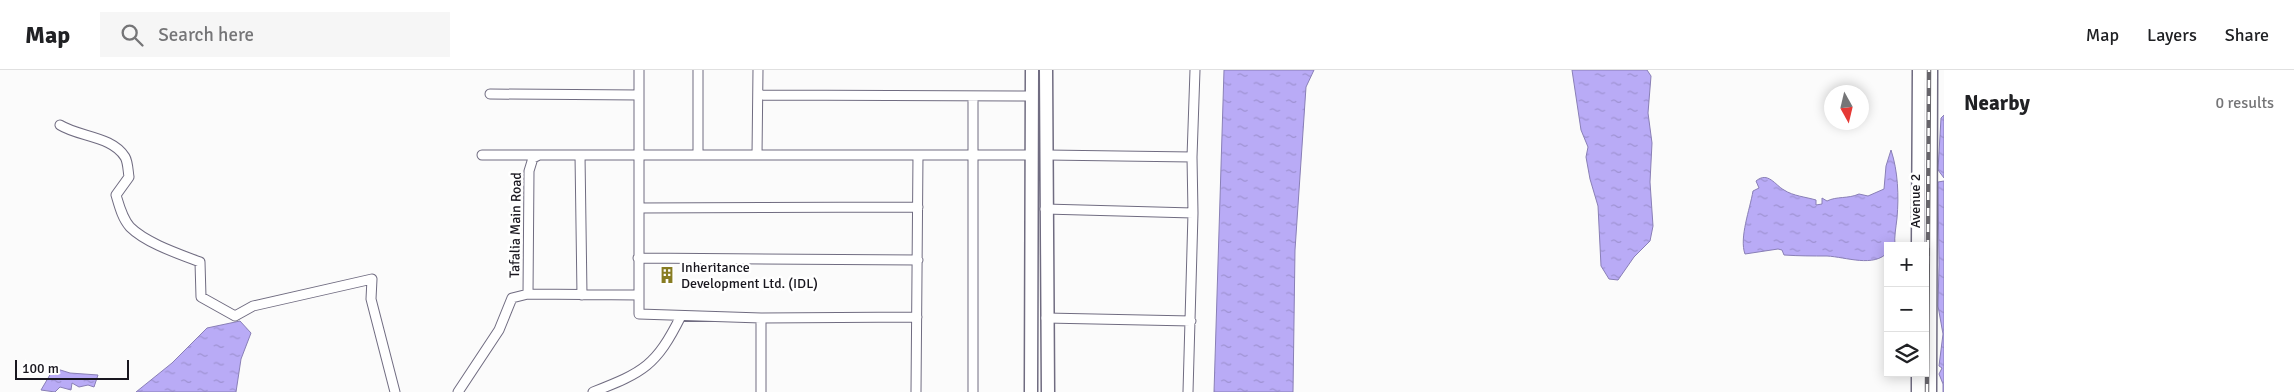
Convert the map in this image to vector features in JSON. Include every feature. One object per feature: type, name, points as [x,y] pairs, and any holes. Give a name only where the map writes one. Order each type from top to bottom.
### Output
[{"type":"street","points":[[639,70],[639,314],[761,318],[917,317]]},
{"type":"street","points":[[698,70],[698,155]]},
{"type":"street","points":[[757,155],[758,70]]},
{"type":"street","points":[[1031,392],[1032,70]]},
{"type":"street","points":[[1046,70],[1045,209],[1048,392]]},
{"type":"street","points":[[1188,392],[1194,213],[1192,157],[1195,70]]},
{"type":"street","name":"Avenue 2","points":[[1918,242],[1919,70]]},
{"type":"street","name":"Avenue 2","points":[[1930,392],[1931,70]]},
{"type":"street","points":[[490,94],[639,95]]},
{"type":"street","points":[[758,95],[1032,96]]},
{"type":"street","points":[[973,97],[973,392]]},
{"type":"street","points":[[60,125],[70,131],[100,140],[117,149],[126,158],[130,176],[116,195],[122,212],[131,227],[153,242],[200,262],[201,297],[235,316],[253,306],[372,279],[371,299],[395,392]]},
{"type":"street","points":[[482,155],[1032,155]]},
{"type":"street","name":"Tafalia Main Road","points":[[458,392],[499,330],[512,298],[528,294],[529,171],[533,158],[539,155]]},
{"type":"street","points":[[580,155],[582,295]]},
{"type":"street","points":[[916,392],[918,155]]},
{"type":"street","points":[[1046,155],[1192,157]]},
{"type":"street","points":[[639,208],[918,207]]},
{"type":"street","points":[[1045,209],[1194,213]]},
{"type":"street","points":[[638,258],[918,260]]},
{"type":"street","points":[[528,294],[638,296]]},
{"type":"street","points":[[592,392],[622,380],[648,366],[666,346],[681,316]]},
{"type":"street","points":[[761,318],[761,392]]},
{"type":"street","points":[[1046,318],[1190,321]]},
{"type":"street","points":[[1918,377],[1918,392]]},
{"type":"water","points":[[1224,70],[1314,70],[1306,87],[1295,250],[1293,392],[1214,392]]},
{"type":"water","points":[[1572,70],[1647,70],[1651,76],[1648,113],[1652,143],[1650,182],[1653,226],[1650,241],[1634,257],[1618,280],[1609,279],[1601,266],[1598,206],[1590,179],[1586,157],[1588,147],[1581,130]]},
{"type":"water","points":[[1944,115],[1944,178],[1938,170],[1941,118]]},
{"type":"water","points":[[1891,150],[1897,175],[1898,210],[1895,242],[1884,242],[1884,255],[1882,257],[1868,261],[1827,256],[1784,255],[1782,250],[1778,249],[1745,254],[1743,247],[1744,232],[1753,191],[1759,188],[1756,181],[1760,178],[1768,178],[1781,188],[1795,195],[1816,200],[1816,205],[1822,204],[1822,198],[1827,201],[1859,194],[1868,196],[1884,189],[1886,166]]},
{"type":"water","points":[[1944,181],[1943,392],[1943,384],[1939,374],[1942,368],[1939,366],[1943,334],[1938,306],[1938,182]]},
{"type":"water","points":[[240,321],[251,333],[241,359],[236,392],[136,392],[172,363],[207,328]]},
{"type":"water","points":[[54,368],[70,373],[98,375],[94,387],[88,385],[79,387],[72,383],[71,390],[60,387],[55,392],[41,390]]},
{"type":"railway","points":[[1927,392],[1929,70]]},
{"type":"place","name":"Inheritance Development Ltd. (IDL)","points":[[667,275]]}]
